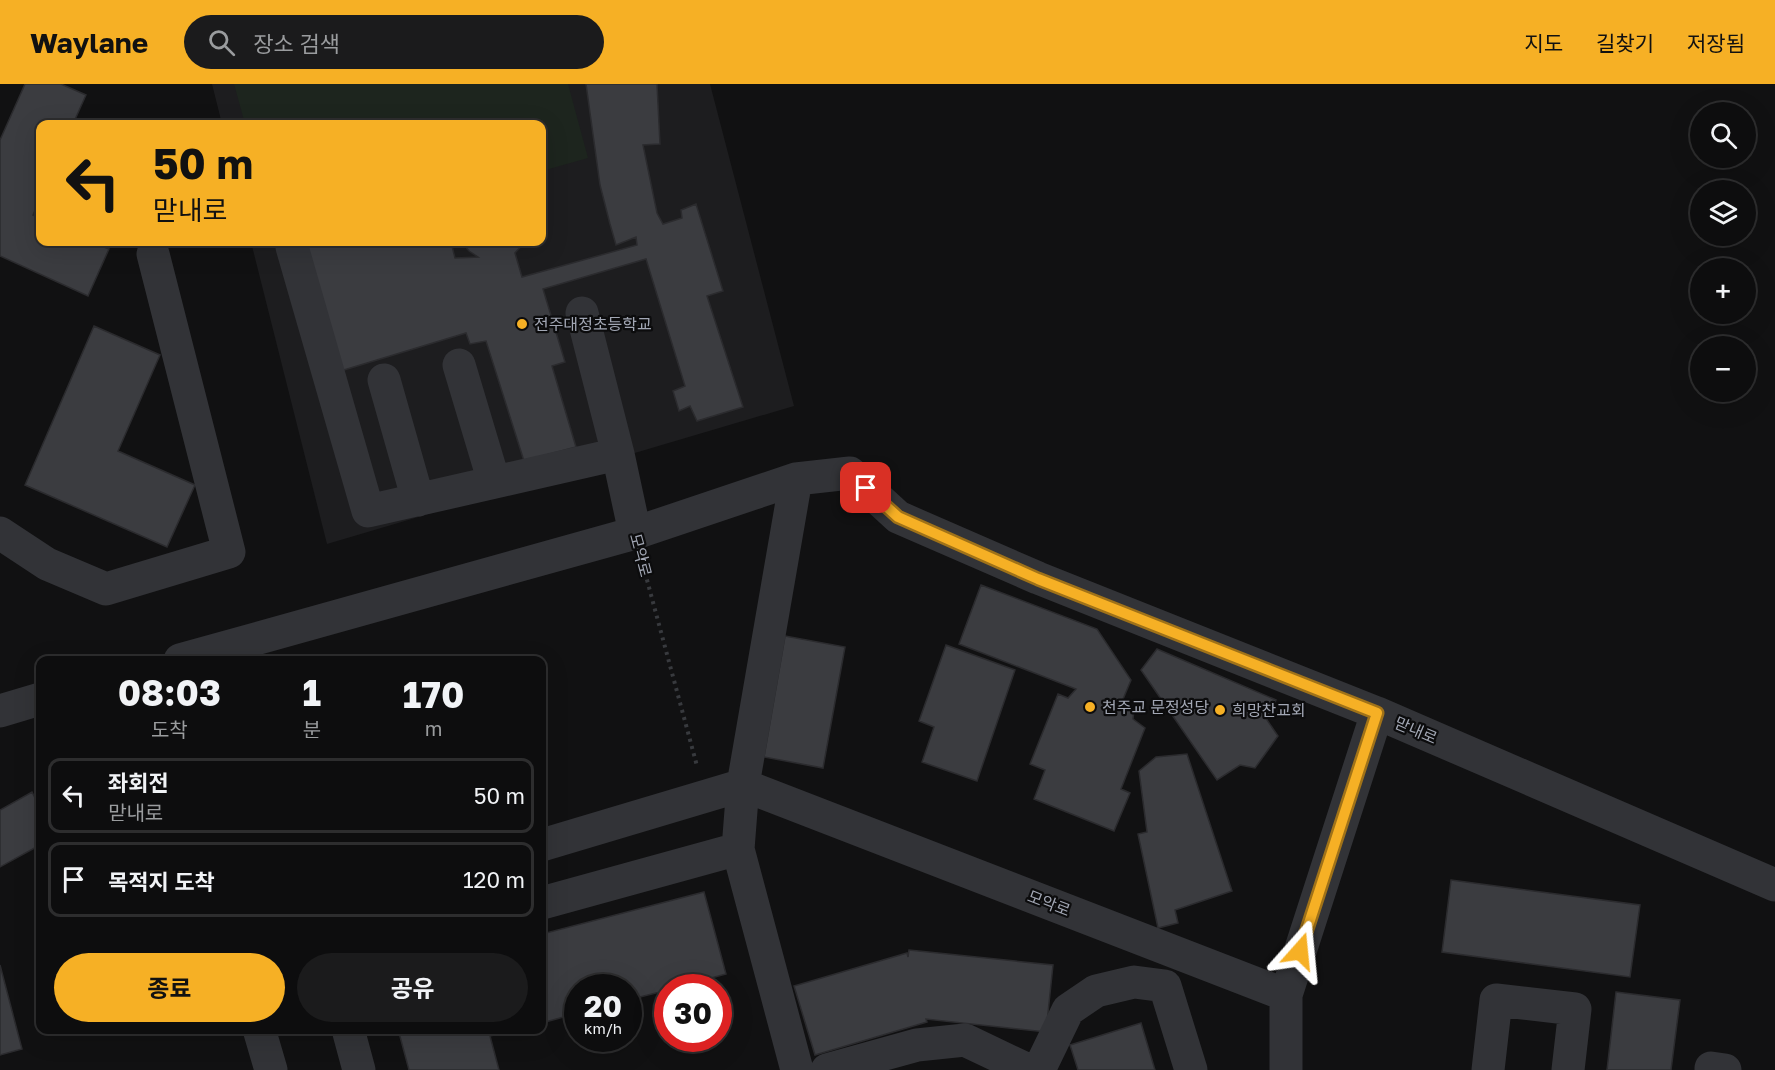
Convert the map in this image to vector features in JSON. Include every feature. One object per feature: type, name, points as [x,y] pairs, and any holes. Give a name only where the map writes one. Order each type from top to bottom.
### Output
[{"type":"street","points":[[292,247],[368,511],[618,454]]},
{"type":"street","points":[[0,533],[47,564],[106,589],[229,552],[153,254]]},
{"type":"street","name":"모악로","points":[[582,314],[618,454],[634,533]]},
{"type":"street","points":[[459,365],[495,482]]},
{"type":"street","points":[[384,380],[418,500]]},
{"type":"street","name":"맏내로","points":[[194,656],[634,533],[796,479],[850,473],[898,517],[1038,579],[1377,713],[1775,885]]},
{"type":"street","points":[[796,479],[743,785],[738,849],[797,1070]]},
{"type":"street","points":[[0,711],[36,700]]},
{"type":"street","points":[[1286,1070],[1286,995],[1377,713]]},
{"type":"street","points":[[546,844],[743,785]]},
{"type":"street","name":"모악로","points":[[743,785],[1286,995]]},
{"type":"street","points":[[546,902],[738,849]]},
{"type":"street","points":[[1039,1070],[1068,1010],[1096,991],[1134,982],[1165,986],[1191,1070]]},
{"type":"street","points":[[1488,1070],[1496,1000],[1575,1010],[1568,1070]]},
{"type":"street","points":[[260,1034],[271,1070]]},
{"type":"street","points":[[349,1034],[359,1070]]},
{"type":"street","points":[[827,1070],[870,1064],[917,1045],[964,1040],[1028,1070]]},
{"type":"street","points":[[1711,1070],[1725,1070]]},
{"type":"path","name":"모악로","points":[[634,533],[705,796]]},
{"type":"shaded area","name":"전주대정초등학교","points":[[212,84],[710,84],[794,406],[327,544],[252,246],[546,246],[546,120],[221,120]]},
{"type":"shaded area","points":[[234,84],[568,84],[588,158],[546,170],[546,120],[244,120]]},
{"type":"building","points":[[25,84],[61,84],[86,95],[75,120],[36,120],[36,208],[33,215],[36,216],[36,246],[102,246],[109,249],[88,296],[0,256],[0,140]]},
{"type":"building","points":[[586,84],[657,84],[660,144],[643,145],[657,213],[663,224],[682,218],[681,210],[696,204],[723,291],[707,296],[743,407],[697,421],[690,406],[679,411],[673,391],[685,386],[646,259],[543,289],[565,362],[552,366],[576,447],[524,461],[486,341],[470,344],[466,333],[334,373],[307,246],[452,246],[455,258],[478,257],[465,246],[521,246],[515,253],[522,277],[637,245],[636,237],[616,245],[600,185]]},
{"type":"building","points":[[94,326],[160,355],[118,451],[195,485],[167,547],[25,485]]},
{"type":"building","name":"천주교 문정성당","points":[[981,585],[1097,629],[1131,680],[1121,704],[1134,710],[1133,719],[1145,728],[1121,789],[1130,793],[1114,831],[1034,799],[1045,770],[1030,764],[1058,694],[1068,698],[1076,689],[959,644]]},
{"type":"building","points":[[785,636],[845,647],[823,768],[764,757]]},
{"type":"building","points":[[946,645],[1015,670],[977,781],[922,762],[934,727],[919,721]]},
{"type":"building","name":"희망찬교회","points":[[1157,649],[1276,700],[1267,720],[1278,736],[1255,768],[1240,765],[1217,780],[1141,670]]},
{"type":"building","points":[[1187,754],[1232,891],[1175,910],[1178,923],[1158,928],[1138,834],[1147,832],[1139,771],[1156,757]]},
{"type":"building","points":[[32,792],[36,800],[36,847],[0,867],[0,810]]},
{"type":"building","points":[[1451,880],[1640,905],[1630,977],[1442,952]]},
{"type":"building","points":[[704,892],[726,974],[654,974],[654,994],[642,996],[642,974],[564,974],[564,1017],[546,1022],[546,933]]},
{"type":"building","points":[[909,950],[1053,965],[1046,1032],[926,1019],[927,1022],[815,1055],[794,986],[907,953],[908,957]]},
{"type":"building","points":[[0,965],[22,1049],[0,1055]]},
{"type":"building","points":[[1616,992],[1680,1000],[1671,1070],[1607,1070]]},
{"type":"building","points":[[1141,1023],[1155,1070],[1078,1070],[1070,1045]]},
{"type":"building","points":[[399,1034],[498,1034],[490,1036],[499,1070],[409,1070]]},
{"type":"place","name":"전주대정초등학교","points":[[522,324]]},
{"type":"place","name":"천주교 문정성당","points":[[1090,707]]},
{"type":"place","name":"희망찬교회","points":[[1220,710]]},
{"type":"route","points":[[866,488],[898,517],[1038,579],[1377,713],[1300,951]]}]
